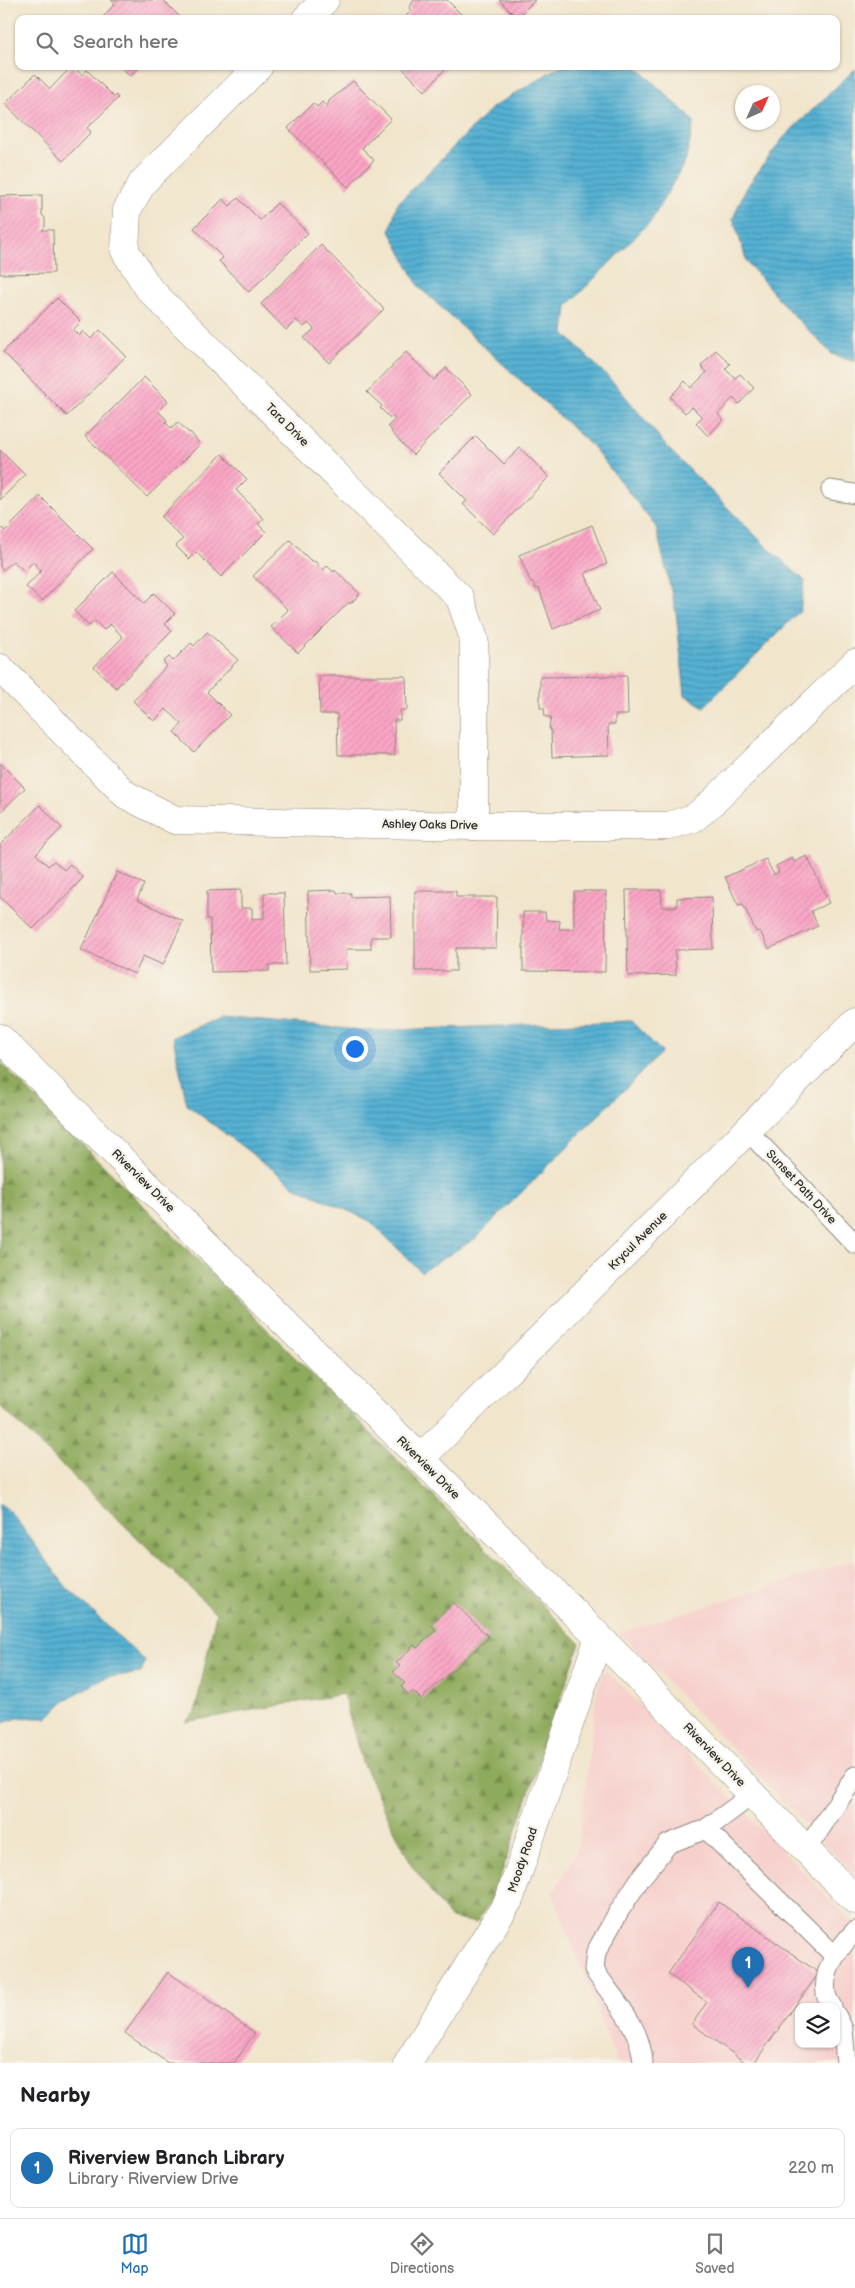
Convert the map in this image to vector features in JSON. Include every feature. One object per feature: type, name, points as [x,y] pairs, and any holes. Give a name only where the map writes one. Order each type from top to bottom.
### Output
[{"type":"street","points":[[310,15],[325,0]]},
{"type":"street","name":"Tara Drive","points":[[255,70],[142,182],[127,210],[125,250],[149,289],[460,598],[474,639],[474,826]]},
{"type":"street","name":"Ashley Oaks Drive","points":[[0,668],[126,795],[174,820],[474,826],[668,826],[694,818],[713,802],[855,662]]},
{"type":"street","name":"Krycul Avenue","points":[[420,1460],[855,1022]]},
{"type":"street","name":"Riverview Drive","points":[[0,1038],[599,1637],[855,1900]]},
{"type":"street","name":"Moody Road","points":[[408,2063],[509,1900],[599,1637]]},
{"type":"lane","points":[[832,490],[855,494]]},
{"type":"lane","name":"Sunset Path Drive","points":[[747,1130],[855,1244]]},
{"type":"lane","points":[[806,1850],[855,1776]]},
{"type":"lane","points":[[643,2063],[642,2048],[628,2016],[594,1970],[596,1952],[640,1879],[668,1844],[706,1829],[752,1795]]},
{"type":"lane","points":[[706,1829],[835,1956]]},
{"type":"lane","points":[[830,2003],[826,1993],[827,1972],[840,1946],[855,1931]]},
{"type":"lane","points":[[840,2023],[843,2029],[846,2063]]},
{"type":"shaded area","points":[[855,1560],[855,1875],[620,1633]]},
{"type":"shaded area","points":[[605,1669],[855,1925],[855,2063],[617,2063],[553,1894],[578,1849],[596,1695]]},
{"type":"green space","points":[[0,1062],[580,1643],[494,1895],[476,1923],[450,1918],[411,1864],[362,1762],[343,1694],[185,1722],[195,1712],[216,1613],[0,1406]]},
{"type":"water","points":[[855,69],[855,362],[832,354],[791,313],[747,262],[733,218],[746,188],[784,137]]},
{"type":"water","points":[[553,70],[640,70],[694,121],[686,160],[651,221],[567,306],[564,333],[615,384],[667,447],[766,546],[805,581],[800,611],[704,707],[685,695],[676,612],[656,527],[593,447],[419,287],[390,231],[397,204],[493,107]]},
{"type":"water","points":[[220,1017],[370,1031],[631,1021],[662,1052],[476,1238],[421,1272],[370,1221],[296,1187],[187,1105],[173,1037]]},
{"type":"water","points":[[0,1503],[13,1515],[67,1588],[145,1661],[141,1673],[107,1677],[67,1699],[47,1718],[18,1718],[0,1724]]},
{"type":"building","points":[[111,0],[163,0],[178,15],[105,15],[115,4]]},
{"type":"building","points":[[414,0],[447,0],[462,15],[407,15],[411,11],[409,8]]},
{"type":"building","points":[[499,0],[535,0],[520,15],[514,15]]},
{"type":"building","points":[[68,70],[76,70],[82,75],[87,70],[114,97],[116,95],[118,98],[87,128],[91,132],[63,161],[5,104],[35,74],[50,89]]},
{"type":"building","points":[[124,70],[137,70],[130,76]]},
{"type":"building","points":[[404,70],[444,70],[425,91]]},
{"type":"building","points":[[353,81],[391,119],[362,148],[374,160],[348,187],[288,128],[313,103],[317,107],[322,102],[327,107],[329,101]]},
{"type":"building","points":[[42,195],[42,215],[45,218],[45,227],[42,230],[53,230],[54,273],[0,274],[0,196]]},
{"type":"building","points":[[238,198],[260,220],[277,203],[308,233],[249,292],[219,261],[223,258],[194,228],[223,199],[230,206]]},
{"type":"building","points":[[321,245],[384,309],[329,363],[304,338],[314,329],[308,323],[304,327],[296,320],[286,330],[261,304]]},
{"type":"building","points":[[57,298],[81,322],[73,330],[79,336],[83,331],[91,339],[100,330],[126,356],[67,416],[3,352]]},
{"type":"building","points":[[716,350],[730,364],[725,369],[735,378],[740,374],[754,388],[739,404],[733,398],[718,414],[723,420],[708,436],[696,423],[702,417],[692,407],[685,413],[670,397],[685,381],[691,388],[707,372],[701,366]]},
{"type":"building","points":[[406,352],[434,380],[446,368],[472,394],[413,455],[391,432],[388,426],[395,419],[393,417],[391,419],[380,408],[382,406],[367,392]]},
{"type":"building","points":[[144,377],[168,401],[158,411],[167,420],[165,422],[171,428],[178,422],[200,444],[147,497],[85,436]]},
{"type":"building","points":[[476,436],[504,464],[520,448],[549,477],[493,534],[463,504],[467,501],[439,473]]},
{"type":"building","points":[[0,450],[25,475],[0,500]]},
{"type":"building","points":[[222,454],[247,479],[236,490],[264,519],[258,524],[266,532],[221,577],[196,552],[189,559],[176,546],[183,539],[161,517]]},
{"type":"building","points":[[40,496],[93,549],[42,601],[26,587],[41,571],[33,562],[24,571],[13,561],[3,570],[0,567],[0,530],[2,528],[5,531]]},
{"type":"building","points":[[592,525],[607,564],[585,573],[600,610],[553,629],[539,588],[536,589],[533,582],[531,583],[519,555]]},
{"type":"building","points":[[290,540],[310,560],[318,563],[318,567],[322,571],[327,566],[334,572],[335,570],[360,594],[350,604],[349,602],[298,653],[271,627],[288,610],[253,576]]},
{"type":"building","points":[[113,572],[144,603],[154,593],[175,614],[165,624],[172,631],[116,688],[94,667],[123,637],[110,624],[104,630],[95,621],[89,626],[74,611]]},
{"type":"building","points":[[207,632],[238,660],[207,692],[230,715],[194,752],[174,732],[182,724],[166,709],[154,721],[133,701],[167,666],[163,662],[169,657],[173,661],[191,643],[194,646]]},
{"type":"building","points":[[319,676],[406,676],[407,710],[400,710],[400,720],[394,720],[395,755],[338,755],[337,714],[320,714]]},
{"type":"building","points":[[627,676],[628,715],[615,715],[615,724],[608,724],[609,755],[552,757],[551,731],[549,728],[551,717],[545,717],[544,708],[540,708],[540,677]]},
{"type":"building","points":[[0,763],[25,788],[0,813]]},
{"type":"building","points":[[40,805],[62,828],[36,854],[48,866],[54,861],[64,870],[70,864],[83,878],[33,929],[0,897],[0,845]]},
{"type":"building","points":[[807,856],[829,903],[811,911],[818,926],[769,949],[760,931],[756,932],[743,904],[738,905],[725,877],[766,859],[774,875],[779,872],[776,866],[792,858],[794,862]]},
{"type":"building","points":[[117,872],[144,884],[137,900],[183,921],[163,965],[143,956],[135,974],[81,950]]},
{"type":"building","points":[[241,890],[241,908],[252,908],[252,919],[264,918],[264,893],[284,893],[286,965],[269,965],[269,971],[211,972],[210,919],[207,919],[207,891]]},
{"type":"building","points":[[336,890],[337,893],[351,893],[351,897],[390,896],[391,937],[371,937],[371,949],[346,949],[347,969],[310,970],[308,891]]},
{"type":"building","points":[[626,890],[661,890],[662,907],[677,907],[677,898],[712,897],[713,949],[675,950],[676,975],[628,976]]},
{"type":"building","points":[[415,891],[456,891],[456,897],[497,897],[496,948],[456,948],[456,971],[415,971]]},
{"type":"building","points":[[574,891],[606,891],[605,972],[523,971],[523,912],[545,912],[546,920],[560,921],[559,929],[574,929]]},
{"type":"building","points":[[453,1602],[489,1637],[421,1699],[413,1691],[409,1695],[401,1687],[405,1683],[393,1672],[400,1666],[396,1663],[414,1645],[417,1648],[436,1630],[431,1625]]},
{"type":"building","points":[[719,1902],[819,1973],[797,2003],[795,2003],[795,2006],[754,2063],[746,2063],[692,2024],[707,2002],[668,1974]]},
{"type":"building","points":[[168,1972],[255,2033],[234,2063],[168,2063],[125,2033]]},
{"type":"place","name":"Riverview Branch Library","points":[[748,1988]]}]
